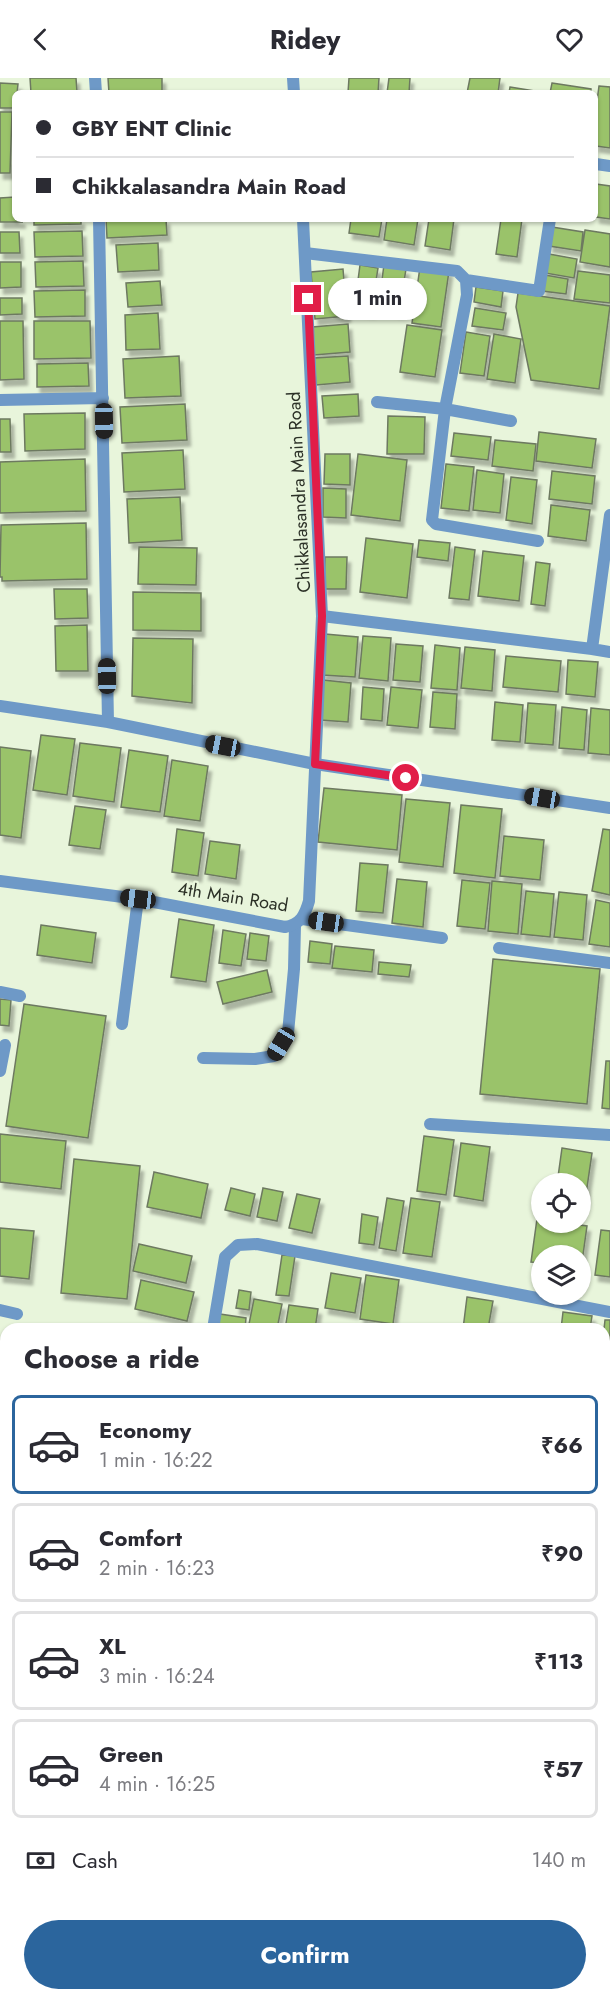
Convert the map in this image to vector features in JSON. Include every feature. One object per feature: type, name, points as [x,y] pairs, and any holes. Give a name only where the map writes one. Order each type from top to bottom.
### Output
[{"type":"street","points":[[99,222],[108,722]]},
{"type":"street","name":"Chikkalasandra Main Road","points":[[303,222],[322,616],[315,764]]},
{"type":"street","points":[[465,280],[539,291],[550,222]]},
{"type":"street","points":[[306,253],[457,271],[465,280],[467,294],[445,409],[432,516],[434,522],[538,541]]},
{"type":"street","points":[[0,400],[103,398]]},
{"type":"street","points":[[377,402],[445,409],[511,421]]},
{"type":"street","points":[[592,649],[610,515]]},
{"type":"street","points":[[322,616],[610,652]]},
{"type":"street","points":[[0,706],[108,722],[315,764],[610,808]]},
{"type":"street","name":"4th Main Road","points":[[0,881],[138,899],[275,926],[285,927],[299,922],[309,901],[315,764]]},
{"type":"street","points":[[122,1024],[138,899]]},
{"type":"street","points":[[203,1058],[255,1059],[274,1056],[288,1033],[299,922],[442,938]]},
{"type":"street","points":[[499,948],[610,963]]},
{"type":"street","points":[[0,992],[20,996]]},
{"type":"street","points":[[0,1071],[5,1045]]},
{"type":"street","points":[[430,1124],[610,1135]]},
{"type":"street","points":[[214,1323],[225,1257],[237,1245],[257,1244],[610,1312]]},
{"type":"street","points":[[0,1310],[17,1314]]},
{"type":"building","points":[[30,78],[76,78],[77,90],[31,90]]},
{"type":"building","points":[[108,78],[162,78],[162,90],[109,90]]},
{"type":"building","points":[[349,78],[379,78],[378,90],[348,90]]},
{"type":"building","points":[[389,78],[410,78],[409,90],[387,90]]},
{"type":"building","points":[[470,78],[500,78],[498,90],[468,90]]},
{"type":"building","points":[[0,83],[18,84],[17,90],[12,90],[12,108],[0,108]]},
{"type":"building","points":[[552,83],[591,89],[591,90],[551,90]]},
{"type":"building","points":[[599,86],[610,87],[610,148],[598,146]]},
{"type":"building","points":[[510,87],[529,90],[510,90]]},
{"type":"building","points":[[0,112],[12,112],[10,173],[0,173]]},
{"type":"building","points":[[598,184],[610,186],[610,219],[598,217]]},
{"type":"building","points":[[12,197],[12,222],[0,222],[0,198]]},
{"type":"building","points":[[34,222],[81,222],[81,224],[34,225]]},
{"type":"building","points":[[106,222],[166,222],[167,235],[107,238]]},
{"type":"building","points":[[351,222],[382,222],[379,237],[349,233]]},
{"type":"building","points":[[387,222],[418,222],[414,245],[384,240]]},
{"type":"building","points":[[429,222],[454,222],[450,250],[425,246]]},
{"type":"building","points":[[501,222],[522,222],[517,257],[496,254]]},
{"type":"building","points":[[552,227],[583,232],[581,251],[549,246]]},
{"type":"building","points":[[585,230],[610,234],[610,267],[580,262]]},
{"type":"building","points":[[82,231],[83,256],[35,257],[34,232]]},
{"type":"building","points":[[0,232],[19,232],[20,253],[0,253]]},
{"type":"building","points":[[158,243],[159,270],[118,272],[116,245]]},
{"type":"building","points":[[549,254],[577,259],[574,278],[545,273]]},
{"type":"building","points":[[83,261],[84,286],[36,287],[35,262]]},
{"type":"building","points":[[0,262],[21,262],[21,287],[0,288]]},
{"type":"building","points":[[360,265],[378,268],[371,312],[354,310]]},
{"type":"building","points":[[384,265],[406,269],[399,312],[378,309]]},
{"type":"building","points":[[420,267],[449,271],[441,327],[412,323]]},
{"type":"building","points":[[343,269],[347,316],[315,319],[311,272]]},
{"type":"building","points":[[578,271],[610,275],[610,303],[574,299]]},
{"type":"building","points":[[545,275],[568,279],[566,294],[542,291]]},
{"type":"building","points":[[160,281],[162,305],[128,307],[126,283]]},
{"type":"building","points":[[476,287],[503,291],[501,307],[474,302]]},
{"type":"building","points":[[85,290],[85,316],[35,317],[34,291]]},
{"type":"building","points":[[518,293],[610,306],[599,389],[531,380],[516,307]]},
{"type":"building","points":[[0,298],[22,298],[22,314],[0,315]]},
{"type":"building","points":[[475,308],[506,313],[503,330],[472,326]]},
{"type":"building","points":[[158,313],[160,349],[126,350],[125,315]]},
{"type":"building","points":[[0,321],[23,321],[24,379],[0,380]]},
{"type":"building","points":[[34,321],[90,321],[91,358],[34,359]]},
{"type":"building","points":[[348,324],[350,352],[314,355],[312,327]]},
{"type":"building","points":[[407,325],[442,330],[435,377],[400,372]]},
{"type":"building","points":[[466,332],[490,336],[484,376],[460,373]]},
{"type":"building","points":[[494,334],[521,339],[515,383],[487,379]]},
{"type":"building","points":[[179,356],[181,396],[125,398],[123,359]]},
{"type":"building","points":[[348,356],[350,382],[316,385],[314,358]]},
{"type":"building","points":[[88,363],[89,386],[37,387],[37,364]]},
{"type":"building","points":[[358,394],[359,416],[324,418],[322,396]]},
{"type":"building","points":[[185,404],[187,440],[122,443],[120,407]]},
{"type":"building","points":[[85,413],[85,449],[25,451],[24,414]]},
{"type":"building","points":[[388,416],[425,417],[424,454],[387,454]]},
{"type":"building","points":[[0,419],[10,419],[11,452],[0,452]]},
{"type":"building","points":[[539,432],[596,439],[592,468],[536,461]]},
{"type":"building","points":[[454,433],[491,437],[488,460],[451,456]]},
{"type":"building","points":[[495,440],[536,444],[533,471],[492,466]]},
{"type":"building","points":[[183,450],[185,489],[124,492],[122,453]]},
{"type":"building","points":[[325,454],[350,454],[350,485],[324,484]]},
{"type":"building","points":[[358,454],[407,460],[400,521],[351,515]]},
{"type":"building","points":[[85,459],[86,511],[0,513],[0,462]]},
{"type":"building","points":[[446,464],[474,467],[469,511],[441,508]]},
{"type":"building","points":[[477,470],[504,474],[500,513],[473,510]]},
{"type":"building","points":[[552,471],[595,476],[592,504],[549,499]]},
{"type":"building","points":[[511,477],[537,480],[532,524],[506,520]]},
{"type":"building","points":[[323,488],[346,489],[346,518],[323,517]]},
{"type":"building","points":[[180,497],[182,540],[129,543],[127,499]]},
{"type":"building","points":[[551,505],[590,510],[586,541],[548,536]]},
{"type":"building","points":[[86,523],[87,579],[2,581],[0,577],[1,525]]},
{"type":"building","points":[[366,538],[413,544],[407,598],[360,592]]},
{"type":"building","points":[[419,540],[450,543],[448,561],[417,557]]},
{"type":"building","points":[[139,547],[197,548],[196,585],[138,584]]},
{"type":"building","points":[[455,547],[475,550],[469,600],[449,598]]},
{"type":"building","points":[[483,551],[524,556],[519,601],[478,596]]},
{"type":"building","points":[[325,557],[347,557],[346,589],[324,589]]},
{"type":"building","points":[[536,562],[550,564],[545,606],[531,604]]},
{"type":"building","points":[[54,589],[87,589],[88,618],[55,619]]},
{"type":"building","points":[[133,592],[201,593],[201,631],[133,630]]},
{"type":"building","points":[[87,625],[88,671],[56,671],[55,626]]},
{"type":"building","points":[[325,634],[358,637],[355,677],[322,675]]},
{"type":"building","points":[[363,636],[391,638],[388,681],[359,678]]},
{"type":"building","points":[[133,638],[193,639],[192,703],[132,696]]},
{"type":"building","points":[[396,644],[423,646],[420,682],[393,680]]},
{"type":"building","points":[[435,645],[460,648],[457,690],[431,688]]},
{"type":"building","points":[[465,647],[495,650],[492,691],[461,688]]},
{"type":"building","points":[[506,656],[561,661],[558,692],[503,687]]},
{"type":"building","points":[[568,660],[598,662],[595,697],[566,694]]},
{"type":"building","points":[[323,680],[351,683],[348,722],[320,720]]},
{"type":"building","points":[[363,687],[384,689],[382,721],[361,719]]},
{"type":"building","points":[[391,687],[422,690],[418,728],[387,725]]},
{"type":"building","points":[[433,692],[457,694],[455,729],[430,727]]},
{"type":"building","points":[[495,702],[523,705],[520,742],[492,740]]},
{"type":"building","points":[[528,703],[556,705],[553,745],[525,743]]},
{"type":"building","points":[[562,707],[587,710],[584,750],[559,748]]},
{"type":"building","points":[[591,708],[610,710],[610,755],[588,753]]},
{"type":"building","points":[[41,735],[75,739],[67,795],[33,790]]},
{"type":"building","points":[[80,743],[121,748],[114,802],[73,796]]},
{"type":"building","points":[[0,747],[31,751],[21,838],[0,835]]},
{"type":"building","points":[[129,750],[168,756],[160,812],[121,807]]},
{"type":"building","points":[[172,760],[208,766],[200,821],[164,816]]},
{"type":"building","points":[[324,788],[402,795],[397,850],[318,842]]},
{"type":"building","points":[[406,799],[450,803],[443,867],[399,862]]},
{"type":"building","points":[[461,805],[502,809],[495,878],[454,873]]},
{"type":"building","points":[[75,806],[106,810],[100,849],[69,845]]},
{"type":"building","points":[[177,829],[204,833],[198,876],[172,872]]},
{"type":"building","points":[[603,829],[610,830],[610,895],[592,891]]},
{"type":"building","points":[[504,836],[544,840],[540,880],[500,876]]},
{"type":"building","points":[[210,841],[240,845],[236,879],[205,874]]},
{"type":"building","points":[[360,863],[388,865],[383,913],[356,911]]},
{"type":"building","points":[[397,879],[427,882],[423,927],[392,923]]},
{"type":"building","points":[[462,880],[490,883],[485,929],[457,926]]},
{"type":"building","points":[[492,881],[522,884],[518,934],[488,931]]},
{"type":"building","points":[[526,891],[554,894],[550,937],[521,934]]},
{"type":"building","points":[[559,892],[587,895],[583,940],[554,937]]},
{"type":"building","points":[[596,900],[610,903],[610,947],[589,944]]},
{"type":"building","points":[[179,919],[214,925],[206,982],[171,977]]},
{"type":"building","points":[[41,925],[96,933],[92,963],[37,955]]},
{"type":"building","points":[[223,930],[246,934],[241,966],[219,963]]},
{"type":"building","points":[[250,933],[269,936],[266,961],[247,959]]},
{"type":"building","points":[[310,941],[332,944],[330,964],[308,962]]},
{"type":"building","points":[[335,946],[374,950],[372,972],[332,968]]},
{"type":"building","points":[[493,959],[600,969],[587,1104],[480,1094]]},
{"type":"building","points":[[379,962],[411,965],[409,977],[378,974]]},
{"type":"building","points":[[267,970],[272,992],[223,1004],[217,982]]},
{"type":"building","points":[[0,999],[11,1000],[9,1026],[0,1025]]},
{"type":"building","points":[[24,1004],[106,1016],[88,1138],[6,1126]]},
{"type":"building","points":[[606,1061],[610,1061],[610,1109],[602,1108]]},
{"type":"building","points":[[0,1134],[66,1141],[61,1189],[0,1182]]},
{"type":"building","points":[[424,1136],[454,1140],[446,1195],[417,1191]]},
{"type":"building","points":[[461,1143],[490,1147],[483,1201],[454,1196]]},
{"type":"building","points":[[562,1148],[592,1153],[589,1173],[559,1173]]},
{"type":"building","points":[[74,1159],[140,1166],[127,1299],[61,1293]]},
{"type":"building","points":[[154,1172],[208,1184],[201,1218],[147,1207]]},
{"type":"building","points":[[231,1188],[255,1194],[250,1216],[225,1210]]},
{"type":"building","points":[[263,1188],[283,1192],[277,1221],[257,1217]]},
{"type":"building","points":[[297,1194],[320,1199],[312,1233],[289,1228]]},
{"type":"building","points":[[387,1198],[404,1201],[396,1251],[379,1248]]},
{"type":"building","points":[[411,1198],[440,1202],[432,1257],[403,1253]]},
{"type":"building","points":[[362,1214],[378,1217],[374,1245],[359,1243]]},
{"type":"building","points":[[0,1228],[34,1231],[29,1279],[0,1276]]},
{"type":"building","points":[[601,1230],[610,1231],[610,1277],[595,1275]]},
{"type":"building","points":[[535,1233],[586,1233],[584,1245],[533,1245]]},
{"type":"building","points":[[139,1244],[192,1256],[186,1283],[133,1271]]},
{"type":"building","points":[[282,1255],[295,1256],[289,1296],[276,1295]]},
{"type":"building","points":[[331,1273],[361,1278],[355,1313],[325,1308]]},
{"type":"building","points":[[366,1275],[399,1280],[393,1323],[360,1319]]},
{"type":"building","points":[[141,1280],[194,1292],[187,1321],[135,1309]]},
{"type":"building","points":[[239,1290],[251,1292],[249,1310],[236,1308]]},
{"type":"building","points":[[467,1297],[493,1301],[489,1323],[464,1323]]},
{"type":"building","points":[[254,1299],[282,1304],[278,1323],[249,1323]]},
{"type":"building","points":[[289,1305],[318,1309],[316,1323],[286,1323]]},
{"type":"building","points":[[563,1312],[592,1316],[591,1323],[562,1323]]},
{"type":"building","points":[[220,1314],[246,1318],[246,1323],[219,1323]]},
{"type":"route","points":[[308,299],[322,616],[315,764],[406,778]]}]
